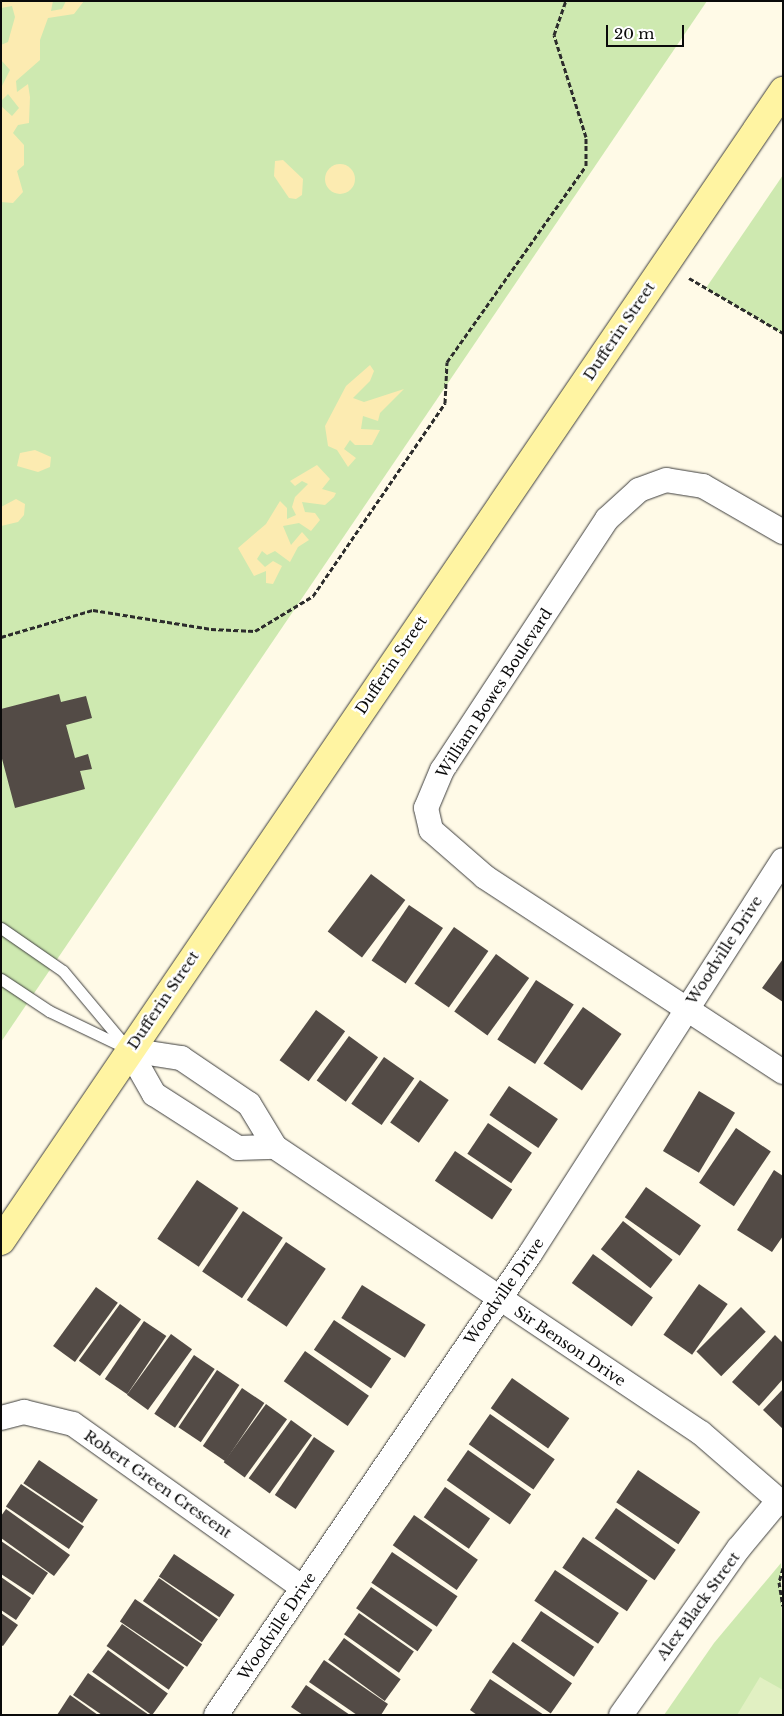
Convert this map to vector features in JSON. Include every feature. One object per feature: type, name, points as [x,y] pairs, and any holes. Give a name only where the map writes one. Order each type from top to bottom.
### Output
[{"type":"main road","name":"Dufferin Street","points":[[1,1241],[129,1050],[783,91]]},
{"type":"street","name":"William Bowes Boulevard","points":[[783,532],[703,486],[666,480],[639,490],[607,519],[442,770],[426,808],[431,830],[485,877],[783,1072]]},
{"type":"street","name":"Woodville Drive","points":[[216,1715],[499,1299],[686,1007],[783,860]]},
{"type":"street","points":[[129,1050],[154,1094],[238,1148],[274,1147]]},
{"type":"street","name":"Sir Benson Drive","points":[[129,1050],[181,1058],[249,1104],[274,1147],[701,1434],[781,1502]]},
{"type":"street","name":"Robert Green Crescent","points":[[1,1418],[24,1412],[73,1424],[304,1588]]},
{"type":"street","name":"Alex Black Street","points":[[621,1715],[740,1548],[781,1502]]},
{"type":"lane","points":[[1,928],[63,972],[129,1050]]},
{"type":"lane","points":[[1,979],[49,1011],[129,1050]]},
{"type":"path","points":[[1,637],[93,610],[211,629],[255,630],[313,596],[445,403],[451,355],[586,166],[586,137],[554,35],[566,1]]},
{"type":"path","points":[[665,264],[783,333]]},
{"type":"path","points":[[783,1568],[779,1582],[783,1606]]},
{"type":"green space","points":[[1,1],[707,1],[1,1042]]},
{"type":"green space","points":[[783,175],[783,334],[706,288]]},
{"type":"green space","points":[[781,1563],[783,1715],[664,1715],[714,1643]]},
{"type":"green space","points":[[760,1677],[783,1690],[783,1715],[737,1715]]},
{"type":"sand","points":[[53,1],[51,11],[62,9],[66,1],[84,1],[74,14],[48,18],[40,40],[40,60],[16,81],[17,92],[28,84],[30,97],[29,123],[18,125],[13,133],[24,145],[24,165],[17,171],[23,192],[13,203],[1,202],[1,106],[12,116],[19,108],[8,94],[1,101],[1,88],[10,70],[1,60],[1,45],[8,42],[15,17],[12,6],[1,8],[1,2]]},
{"type":"sand","points":[[283,160],[303,179],[302,195],[296,199],[289,198],[274,176],[275,161]]},
{"type":"sand","points":[[340,164],[351,168],[355,179],[351,190],[340,194],[329,190],[325,179],[329,168]]},
{"type":"sand","points":[[370,365],[374,371],[370,381],[353,398],[364,402],[404,389],[380,413],[378,421],[363,416],[361,429],[380,430],[372,445],[355,445],[350,440],[344,449],[356,458],[348,467],[337,450],[328,446],[325,426],[346,386]]},
{"type":"sand","points":[[35,450],[51,457],[50,467],[38,472],[17,466],[20,453]]},
{"type":"sand","points":[[317,465],[330,479],[322,489],[336,493],[325,505],[302,502],[305,512],[315,513],[320,520],[311,531],[299,523],[283,526],[291,545],[302,532],[309,540],[298,547],[290,562],[275,551],[267,555],[262,551],[257,559],[265,567],[273,561],[282,566],[273,584],[266,583],[266,571],[254,576],[238,548],[266,524],[280,501],[287,508],[287,519],[296,515],[292,507],[295,497],[308,484],[302,481],[295,486],[290,481]]},
{"type":"sand","points":[[16,499],[25,504],[24,515],[18,522],[1,526],[1,507]]},
{"type":"building","points":[[59,694],[61,702],[86,696],[92,718],[66,725],[75,758],[88,754],[92,769],[80,771],[85,789],[15,808],[1,755],[1,709]]},
{"type":"building","points":[[371,874],[405,900],[362,957],[328,932]]},
{"type":"building","points":[[409,905],[443,928],[406,983],[372,961]]},
{"type":"building","points":[[454,927],[488,951],[449,1008],[414,984]]},
{"type":"building","points":[[496,954],[529,978],[487,1036],[454,1011]]},
{"type":"building","points":[[783,959],[783,1002],[762,988]]},
{"type":"building","points":[[536,980],[574,1005],[535,1064],[497,1040]]},
{"type":"building","points":[[583,1007],[622,1034],[582,1090],[543,1064]]},
{"type":"building","points":[[316,1010],[345,1031],[309,1081],[280,1060]]},
{"type":"building","points":[[349,1036],[378,1057],[346,1102],[317,1080]]},
{"type":"building","points":[[384,1057],[414,1078],[382,1125],[351,1104]]},
{"type":"building","points":[[420,1080],[449,1100],[419,1143],[390,1123]]},
{"type":"building","points":[[509,1086],[558,1119],[538,1148],[489,1115]]},
{"type":"building","points":[[699,1091],[735,1113],[699,1173],[663,1151]]},
{"type":"building","points":[[488,1123],[532,1153],[511,1183],[467,1154]]},
{"type":"building","points":[[736,1128],[771,1151],[734,1206],[699,1183]]},
{"type":"building","points":[[455,1151],[512,1190],[492,1219],[435,1181]]},
{"type":"building","points":[[774,1170],[783,1176],[783,1236],[772,1252],[737,1230]]},
{"type":"building","points":[[197,1180],[238,1208],[199,1267],[157,1239]]},
{"type":"building","points":[[646,1187],[701,1225],[680,1256],[625,1217]]},
{"type":"building","points":[[243,1211],[283,1238],[242,1298],[202,1272]]},
{"type":"building","points":[[623,1221],[673,1260],[650,1288],[601,1249]]},
{"type":"building","points":[[286,1242],[326,1269],[287,1327],[247,1300]]},
{"type":"building","points":[[593,1254],[653,1297],[632,1327],[572,1283]]},
{"type":"building","points":[[699,1284],[728,1304],[692,1355],[663,1335]]},
{"type":"building","points":[[362,1285],[426,1325],[405,1358],[341,1318]]},
{"type":"building","points":[[96,1287],[118,1303],[75,1362],[53,1346]]},
{"type":"building","points":[[120,1304],[141,1319],[100,1376],[79,1361]]},
{"type":"building","points":[[741,1307],[766,1332],[721,1376],[696,1352]]},
{"type":"building","points":[[334,1320],[391,1359],[371,1388],[314,1350]]},
{"type":"building","points":[[144,1321],[166,1336],[127,1394],[105,1379]]},
{"type":"building","points":[[171,1334],[192,1349],[148,1410],[127,1395]]},
{"type":"building","points":[[775,1335],[783,1343],[783,1379],[759,1406],[732,1382]]},
{"type":"building","points":[[305,1351],[369,1396],[348,1426],[284,1381]]},
{"type":"building","points":[[194,1355],[215,1369],[175,1428],[154,1414]]},
{"type":"building","points":[[217,1370],[239,1385],[201,1442],[178,1427]]},
{"type":"building","points":[[512,1378],[569,1418],[548,1448],[491,1408]]},
{"type":"building","points":[[242,1388],[264,1403],[225,1461],[203,1446]]},
{"type":"building","points":[[783,1389],[783,1429],[763,1410]]},
{"type":"building","points":[[266,1404],[287,1419],[245,1478],[224,1462]]},
{"type":"building","points":[[490,1414],[555,1459],[533,1490],[469,1444]]},
{"type":"building","points":[[291,1420],[312,1435],[270,1494],[249,1478]]},
{"type":"building","points":[[314,1437],[335,1451],[296,1509],[275,1495]]},
{"type":"building","points":[[468,1450],[531,1494],[510,1524],[447,1480]]},
{"type":"building","points":[[39,1460],[98,1500],[82,1523],[23,1483]]},
{"type":"building","points":[[638,1470],[700,1512],[678,1544],[616,1502]]},
{"type":"building","points":[[21,1484],[84,1526],[69,1549],[6,1506]]},
{"type":"building","points":[[445,1487],[490,1519],[469,1549],[424,1517]]},
{"type":"building","points":[[616,1508],[676,1550],[655,1580],[595,1538]]},
{"type":"building","points":[[6,1509],[70,1555],[54,1576],[1,1538],[1,1516]]},
{"type":"building","points":[[414,1515],[478,1560],[457,1590],[393,1545]]},
{"type":"building","points":[[583,1537],[648,1581],[627,1611],[562,1568]]},
{"type":"building","points":[[1,1541],[48,1573],[33,1595],[1,1574]]},
{"type":"building","points":[[392,1552],[457,1596],[437,1627],[371,1583]]},
{"type":"building","points":[[174,1554],[235,1595],[219,1617],[159,1576]]},
{"type":"building","points":[[555,1570],[619,1613],[598,1644],[534,1601]]},
{"type":"building","points":[[1,1577],[31,1598],[16,1620],[1,1610]]},
{"type":"building","points":[[159,1578],[218,1619],[202,1642],[143,1601]]},
{"type":"building","points":[[371,1587],[432,1630],[418,1651],[356,1608]]},
{"type":"building","points":[[135,1599],[202,1644],[187,1667],[120,1621]]},
{"type":"building","points":[[541,1611],[594,1647],[574,1677],[521,1641]]},
{"type":"building","points":[[1,1613],[18,1625],[3,1646],[1,1645]]},
{"type":"building","points":[[359,1613],[414,1651],[399,1673],[344,1634]]},
{"type":"building","points":[[122,1624],[184,1668],[169,1690],[107,1646]]},
{"type":"building","points":[[344,1638],[401,1679],[385,1701],[328,1660]]},
{"type":"building","points":[[513,1642],[572,1683],[551,1714],[492,1672]]},
{"type":"building","points":[[108,1650],[168,1693],[152,1715],[92,1672]]},
{"type":"building","points":[[324,1660],[388,1704],[381,1715],[357,1715],[309,1682]]},
{"type":"building","points":[[88,1673],[149,1715],[102,1715],[73,1695]]},
{"type":"building","points":[[490,1679],[544,1715],[477,1715],[470,1710]]},
{"type":"building","points":[[306,1685],[350,1715],[303,1715],[291,1707]]},
{"type":"building","points":[[70,1695],[98,1715],[57,1715]]}]
